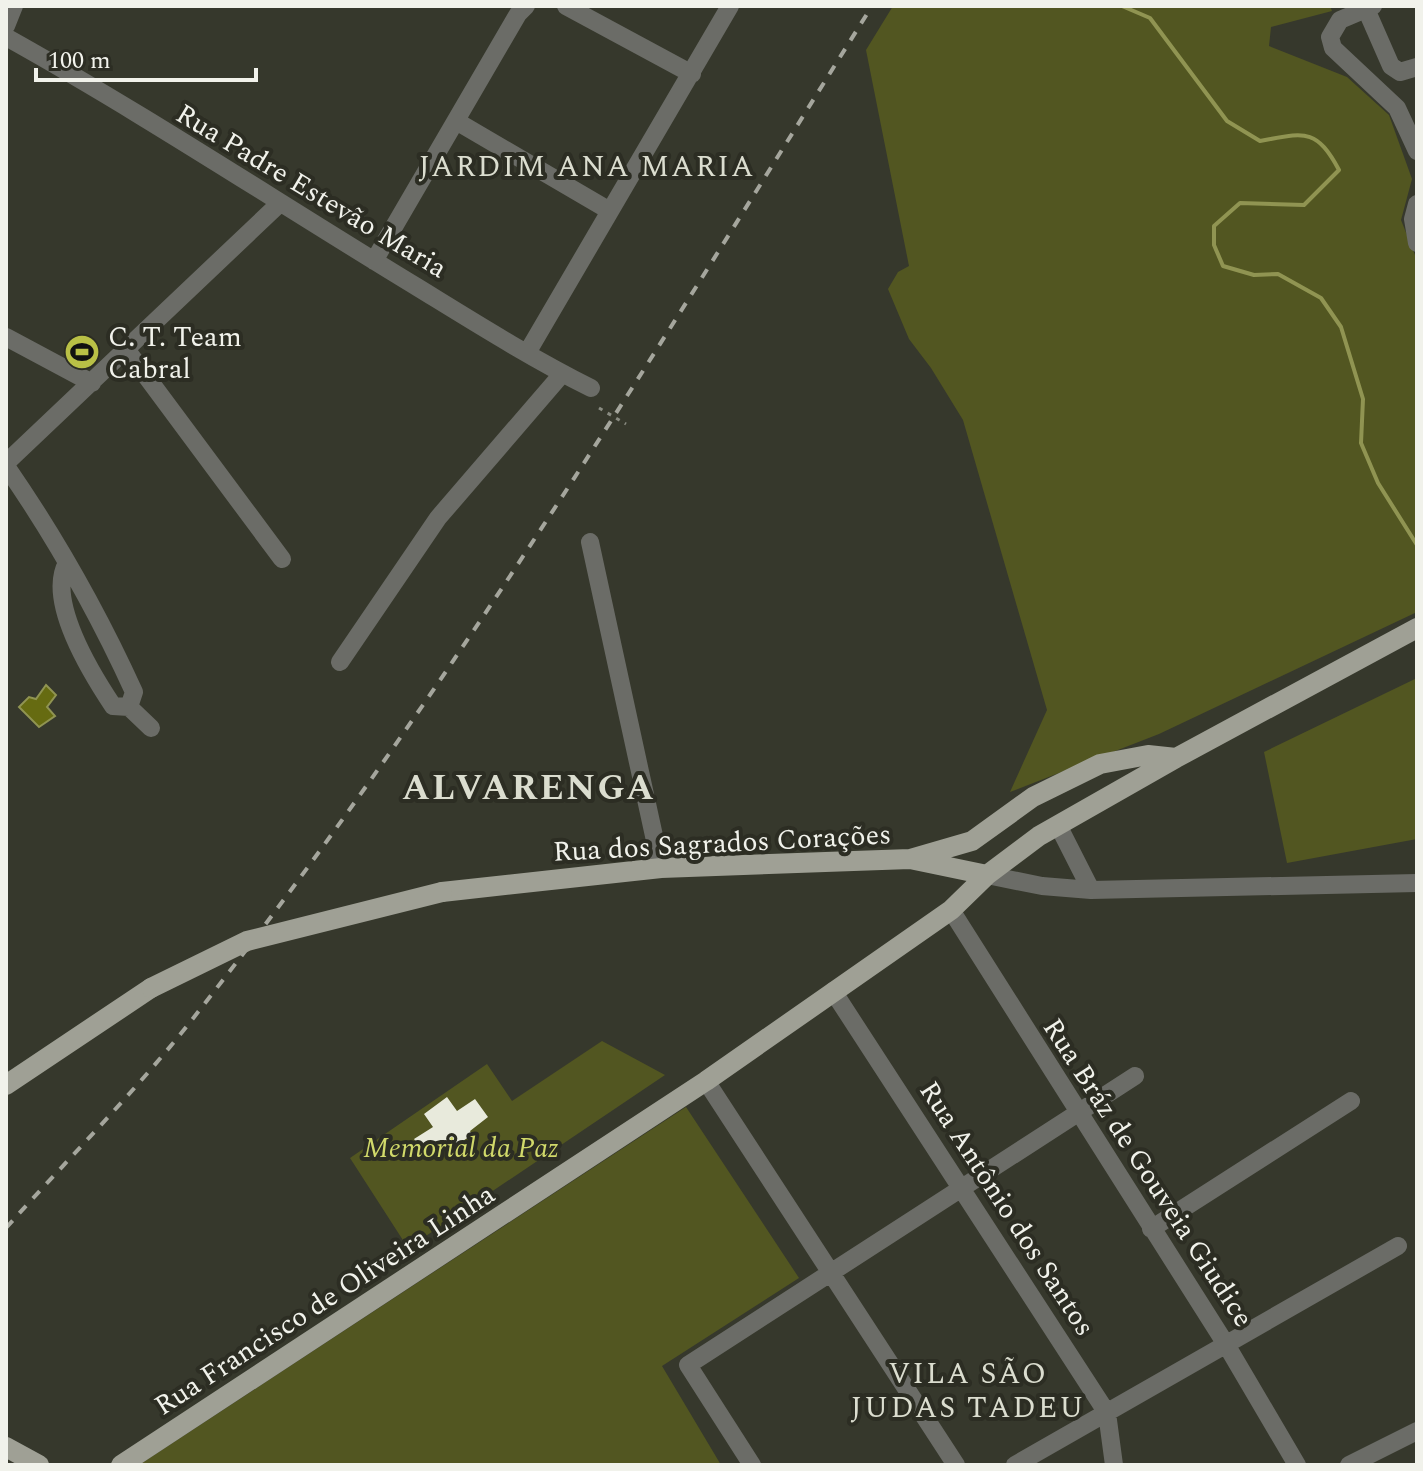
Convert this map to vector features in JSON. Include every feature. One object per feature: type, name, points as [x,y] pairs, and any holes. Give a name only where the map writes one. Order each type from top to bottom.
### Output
[{"type":"main road","name":"Rua Francisco de Oliveira Linha","points":[[121,1465],[706,1081],[951,910],[987,875],[1058,825],[1417,628]]},
{"type":"main road","points":[[910,859],[972,841],[1033,797],[1100,764],[1148,755],[1176,758]]},
{"type":"main road","points":[[1033,797],[1058,825]]},
{"type":"main road","name":"Rua dos Sagrados Corações","points":[[6,1085],[151,988],[247,941],[442,892],[661,868],[910,859]]},
{"type":"main road","points":[[910,859],[987,875]]},
{"type":"main road","points":[[134,1465],[149,1446]]},
{"type":"main road","points":[[16,1455],[39,1465]]},
{"type":"street","points":[[6,26],[14,6]]},
{"type":"street","points":[[374,261],[518,14],[526,6]]},
{"type":"street","points":[[566,6],[692,74]]},
{"type":"street","points":[[527,353],[730,6]]},
{"type":"street","points":[[1417,67],[1400,72],[1391,66],[1369,8],[1340,20],[1330,37],[1333,48],[1397,108],[1417,151]]},
{"type":"street","name":"Rua Padre Estevão Maria","points":[[6,37],[90,84],[279,204],[562,374],[591,388]]},
{"type":"street","points":[[456,121],[610,211]]},
{"type":"street","points":[[129,707],[134,692],[67,563],[6,465],[279,204]]},
{"type":"street","points":[[1417,204],[1413,219],[1417,243]]},
{"type":"street","points":[[6,337],[92,383]]},
{"type":"street","points":[[126,349],[282,559]]},
{"type":"street","points":[[340,662],[438,518],[562,374]]},
{"type":"street","points":[[590,542],[661,868]]},
{"type":"street","points":[[67,563],[60,583],[60,595],[72,631],[113,706],[129,707],[151,728]]},
{"type":"street","points":[[1058,825],[1091,890]]},
{"type":"street","points":[[987,875],[1042,886],[1091,890],[1417,883]]},
{"type":"street","name":"Rua Bráz de Gouveia Giudice","points":[[951,910],[1076,1113],[1227,1346],[1297,1465]]},
{"type":"street","name":"Rua Antônio dos Santos","points":[[833,991],[1107,1413],[1114,1465]]},
{"type":"street","points":[[752,1465],[688,1365],[1135,1076]]},
{"type":"street","points":[[706,1081],[956,1465]]},
{"type":"street","points":[[1151,1229],[1351,1101]]},
{"type":"street","points":[[1015,1465],[1398,1246]]},
{"type":"street","points":[[1349,1465],[1417,1431]]},
{"type":"path","points":[[599,408],[626,424]]},
{"type":"green space","points":[[893,6],[1330,6],[1332,11],[1271,27],[1269,46],[1347,77],[1389,115],[1412,179],[1401,220],[1417,260],[1417,612],[1159,734],[1010,792],[1047,710],[963,420],[909,339],[888,289],[898,272],[909,266],[866,50]]},
{"type":"green space","points":[[1417,678],[1417,839],[1287,863],[1264,752]]},
{"type":"green space","name":"Memorial da Paz","points":[[602,1041],[665,1075],[408,1248],[350,1158],[487,1064],[512,1101]]},
{"type":"green space","points":[[686,1107],[799,1278],[662,1366],[721,1465],[139,1465]]},
{"type":"shaded area","points":[[46,685],[56,695],[47,707],[55,716],[39,727],[19,707],[29,697],[36,699]]},
{"type":"building","points":[[447,1097],[457,1111],[475,1099],[488,1117],[470,1131],[472,1135],[449,1150],[445,1145],[426,1156],[414,1139],[433,1127],[424,1114]]},
{"type":"waterway","points":[[1122,6],[1150,18],[1227,121],[1260,141],[1307,136],[1323,146],[1339,170],[1304,205],[1240,203],[1214,226],[1214,245],[1223,266],[1254,275],[1278,274],[1321,298],[1341,327],[1363,399],[1361,443],[1378,483],[1417,545]]},
{"type":"railway","points":[[6,1228],[166,1052],[371,780],[627,396],[872,6]]},
{"type":"place","name":"C. T. Team Cabral","points":[[82,352]]},
{"type":"district","name":"JARDIM ANA MARIA","points":[[587,166]]},
{"type":"district","name":"ALVARENGA","points":[[529,786]]},
{"type":"district","name":"VILA SÃO JUDAS TADEU","points":[[968,1390]]}]
